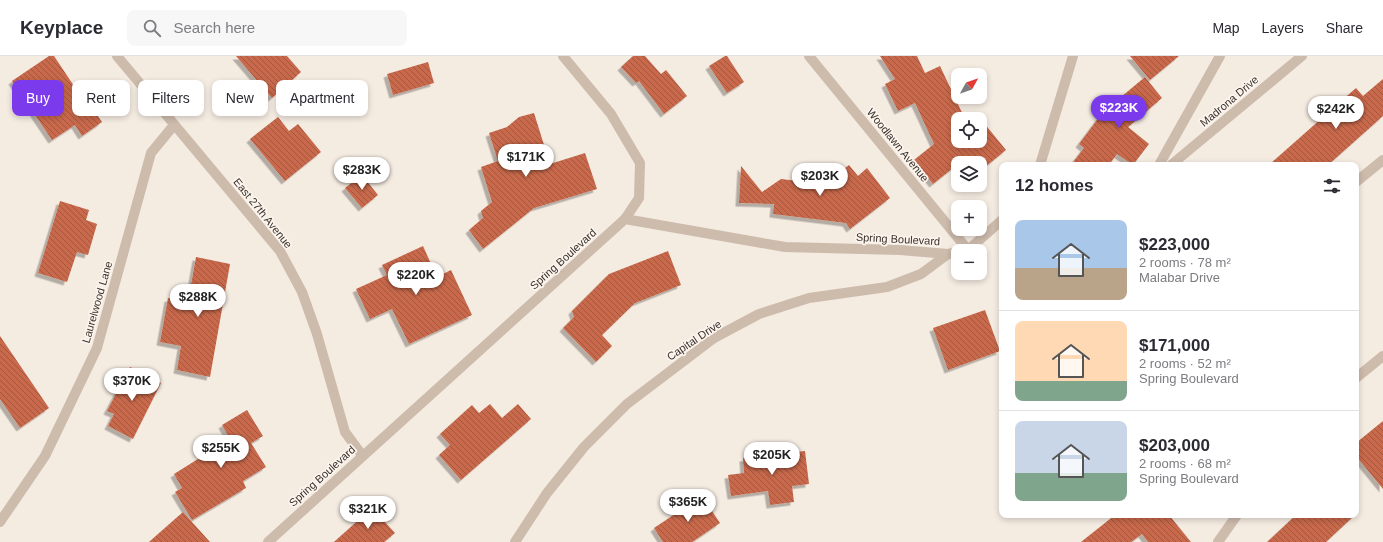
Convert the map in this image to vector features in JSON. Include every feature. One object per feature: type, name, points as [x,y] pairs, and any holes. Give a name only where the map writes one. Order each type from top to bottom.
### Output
[{"type":"street","name":"East 27th Avenue","points":[[117,56],[280,251],[302,292],[317,334],[345,432],[362,455]]},
{"type":"street","points":[[563,56],[611,114],[640,163],[638,198],[625,219]]},
{"type":"street","name":"Woodlawn Avenue","points":[[809,56],[953,244]]},
{"type":"street","points":[[1041,162],[1073,56]]},
{"type":"street","points":[[1161,162],[1220,56]]},
{"type":"street","name":"Madrona Drive","points":[[1175,162],[1302,56]]},
{"type":"street","name":"Laurelwood Lane","points":[[0,522],[45,456],[97,348],[151,153],[174,125]]},
{"type":"street","points":[[1359,180],[1383,160]]},
{"type":"street","name":"Spring Boulevard","points":[[268,542],[362,455],[625,219],[785,247],[951,252]]},
{"type":"street","points":[[971,244],[999,224]]},
{"type":"street","name":"Capital Drive","points":[[515,542],[547,493],[584,447],[627,404],[714,338],[759,314],[809,298],[888,287],[920,274],[951,257]]},
{"type":"street","points":[[1359,376],[1383,356]]},
{"type":"street","points":[[1218,542],[1235,518]]},
{"type":"building","points":[[49,56],[54,56],[72,83],[72,116],[98,116],[102,122],[82,136],[75,125],[52,140],[36,116],[64,116],[64,80],[13,80]]},
{"type":"building","points":[[236,56],[287,56],[301,72],[292,80],[276,80],[276,94],[272,98],[268,93],[268,80],[257,80]]},
{"type":"building","points":[[633,56],[645,56],[661,74],[666,70],[687,96],[664,114],[639,81],[636,83],[621,67]]},
{"type":"building","points":[[727,56],[744,82],[727,93],[709,66]]},
{"type":"building","points":[[880,56],[917,56],[925,73],[940,66],[951,89],[951,104],[958,104],[962,112],[951,112],[951,148],[987,148],[987,127],[1006,150],[987,165],[987,156],[951,156],[951,170],[933,184],[914,160],[934,144],[915,103],[898,111],[885,84],[895,79]]},
{"type":"building","points":[[1130,56],[1179,56],[1150,80]]},
{"type":"building","points":[[428,62],[434,83],[393,95],[387,74]]},
{"type":"building","points":[[1145,77],[1162,98],[1128,127],[1149,144],[1135,162],[1129,162],[1117,154],[1111,162],[1073,162],[1084,148],[1079,144],[1103,112]]},
{"type":"building","points":[[1383,79],[1383,116],[1331,162],[1272,162],[1356,88],[1363,96]]},
{"type":"building","points":[[534,113],[550,164],[585,153],[597,189],[534,208],[483,249],[469,230],[483,218],[481,211],[492,202],[481,167],[498,161],[489,133],[507,127],[519,117]]},
{"type":"building","points":[[278,117],[289,131],[298,124],[321,152],[285,181],[250,139]]},
{"type":"building","points":[[849,165],[858,176],[867,168],[890,198],[850,229],[846,223],[773,214],[774,204],[739,203],[741,166],[762,192],[781,179],[824,184]]},
{"type":"building","points":[[362,175],[378,195],[362,208],[345,188]]},
{"type":"building","points":[[60,201],[89,210],[86,220],[97,224],[88,255],[77,252],[67,282],[38,273]]},
{"type":"building","points":[[423,246],[437,277],[451,270],[472,315],[409,344],[392,309],[370,319],[356,289],[387,275],[382,265]]},
{"type":"building","points":[[668,251],[681,285],[635,303],[602,335],[612,346],[596,362],[563,328],[574,317],[572,311],[609,274]]},
{"type":"building","points":[[196,257],[230,264],[210,377],[177,370],[181,346],[160,342],[168,298],[188,302]]},
{"type":"building","points":[[985,310],[999,351],[948,370],[933,328]]},
{"type":"building","points":[[0,336],[49,408],[20,428],[0,399]]},
{"type":"building","points":[[130,367],[161,383],[133,439],[108,426],[114,414],[107,411]]},
{"type":"building","points":[[490,404],[502,418],[518,404],[531,419],[461,480],[439,455],[450,445],[440,434],[472,405],[479,413]]},
{"type":"building","points":[[247,410],[263,436],[251,443],[266,467],[243,481],[246,488],[192,520],[175,492],[182,488],[174,474],[230,439],[222,425]]},
{"type":"building","points":[[1383,421],[1383,489],[1359,460],[1359,441]]},
{"type":"building","points":[[805,451],[809,484],[792,486],[794,502],[770,505],[768,491],[731,496],[728,475],[744,473],[743,458]]},
{"type":"building","points":[[702,496],[720,523],[692,542],[663,542],[654,528]]},
{"type":"building","points":[[372,508],[395,533],[384,542],[334,542]]},
{"type":"building","points":[[183,512],[210,542],[149,542]]},
{"type":"building","points":[[1111,518],[1171,518],[1191,542],[1148,542],[1142,534],[1131,542],[1081,542]]},
{"type":"building","points":[[1293,518],[1352,518],[1326,542],[1267,542]]}]
